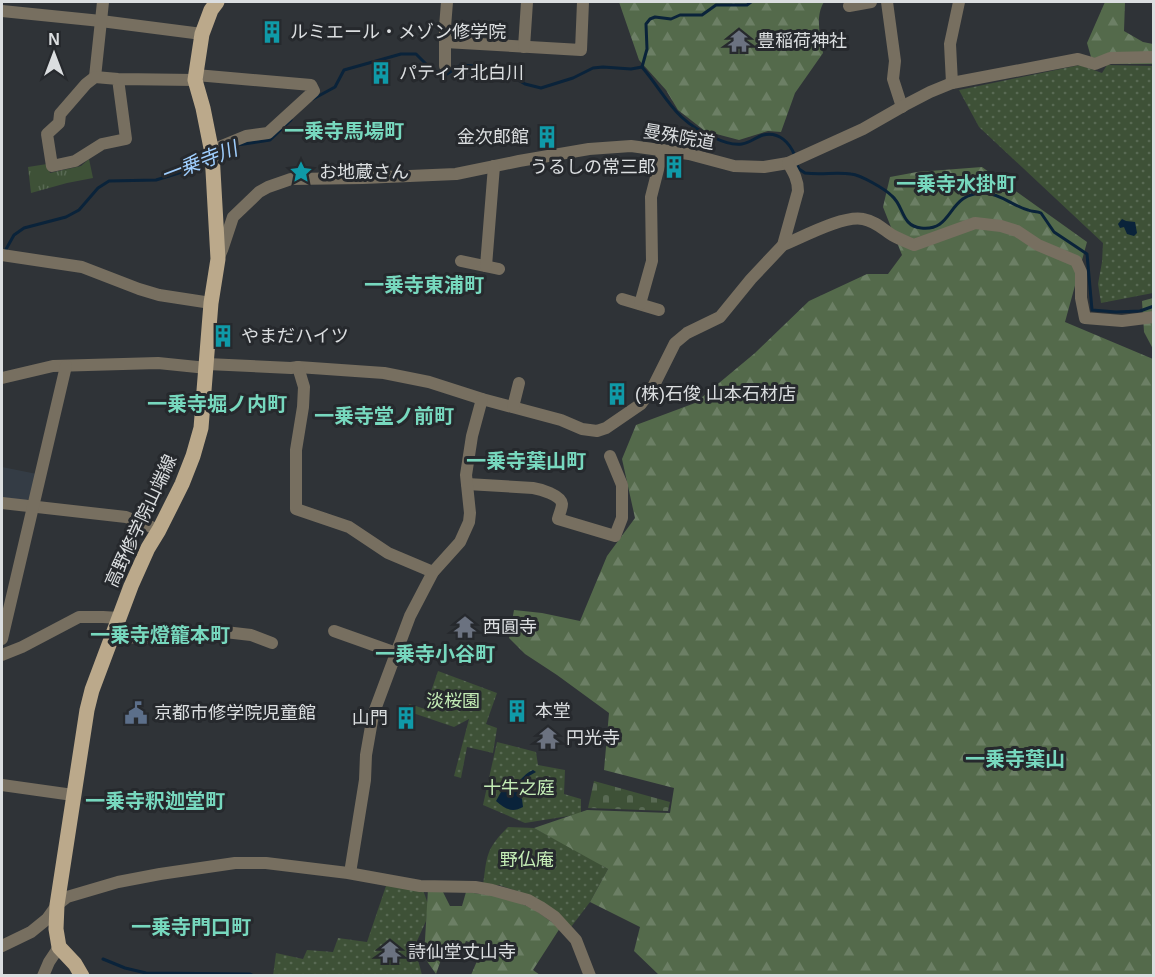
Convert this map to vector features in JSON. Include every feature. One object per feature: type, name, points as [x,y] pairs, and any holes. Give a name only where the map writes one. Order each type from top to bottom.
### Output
[{"type":"main road","name":"高野修学院山端線","points":[[59,947],[56,929],[57,905],[73,795],[92,690],[135,577],[182,484],[201,428],[211,303],[218,259],[212,155],[195,77],[202,34],[216,2]]},
{"type":"main road","points":[[59,947],[82,975]]},
{"type":"street","points":[[95,77],[103,2]]},
{"type":"street","points":[[445,66],[447,2]]},
{"type":"street","points":[[524,47],[527,2]]},
{"type":"street","points":[[445,42],[581,50],[583,2]]},
{"type":"street","points":[[849,6],[871,2]]},
{"type":"street","points":[[887,2],[896,62],[893,78],[902,106]]},
{"type":"street","points":[[952,83],[950,44],[959,2]]},
{"type":"street","points":[[2,11],[202,34]]},
{"type":"street","name":"曼殊院道","points":[[218,259],[233,217],[259,192],[291,179],[456,174],[589,149],[631,146],[689,154],[734,166],[764,167],[789,163],[863,129],[902,106],[952,83],[1078,59],[1095,64],[1110,57],[1154,57]]},
{"type":"street","points":[[118,79],[126,139],[102,144],[75,161],[52,166],[46,134],[59,123],[60,114],[95,77],[118,79],[195,77],[311,85],[314,91],[268,133],[246,136],[212,155]]},
{"type":"street","points":[[640,304],[652,261],[651,197],[663,150]]},
{"type":"street","points":[[783,245],[798,191],[795,174],[789,163]]},
{"type":"street","points":[[486,266],[494,166]]},
{"type":"street","points":[[2,378],[53,366],[113,363],[298,367],[384,373],[429,382],[561,420],[582,429],[597,431],[606,428],[640,404],[652,389],[675,343],[687,333],[720,317],[783,245],[843,220],[855,218],[877,224],[914,245],[975,223],[1001,225],[1017,231],[1038,245],[1076,261],[1081,272],[1081,298],[1085,318],[1122,321],[1154,317]]},
{"type":"street","points":[[2,255],[82,267],[159,295],[211,303]]},
{"type":"street","points":[[461,261],[499,269]]},
{"type":"street","points":[[622,299],[659,309]]},
{"type":"street","points":[[2,639],[66,366]]},
{"type":"street","points":[[298,367],[304,387],[296,450],[296,509],[349,527],[388,553],[433,572]]},
{"type":"street","points":[[513,407],[519,383]]},
{"type":"street","points":[[350,873],[373,715],[410,616],[433,572],[460,542],[470,517],[466,475],[472,436],[482,399]]},
{"type":"street","points":[[467,484],[541,490],[560,501],[558,519],[615,536],[622,518],[622,485],[610,456]]},
{"type":"street","points":[[2,503],[126,517],[159,530]]},
{"type":"street","points":[[2,655],[79,617],[119,618]]},
{"type":"street","points":[[334,631],[396,653]]},
{"type":"street","points":[[112,637],[155,638],[225,632],[251,635],[272,643]]},
{"type":"street","points":[[2,785],[73,795]]},
{"type":"street","points":[[2,946],[31,932],[67,897],[120,882],[197,868],[235,863],[266,863],[350,873],[420,886],[484,888],[528,900],[555,917],[576,940],[590,975]]},
{"type":"street","points":[[43,975],[59,947]]},
{"type":"shaded area","points":[[2,467],[37,474],[32,497],[25,501],[2,498]]},
{"type":"green space","points":[[619,2],[824,2],[819,20],[823,53],[795,93],[781,132],[768,131],[739,140],[705,131],[678,110],[666,90],[639,60]]},
{"type":"green space","points":[[1105,2],[1125,2],[1124,31],[1143,42],[1153,44],[1153,64],[1115,64],[1091,57],[1087,43]]},
{"type":"green space","points":[[1080,65],[1102,73],[1107,65],[1153,66],[1153,293],[1101,303],[1098,284],[1103,243],[979,127],[959,90]]},
{"type":"green space","points":[[89,159],[93,178],[31,193],[28,167],[47,164],[50,173],[81,166]]},
{"type":"green space","points":[[982,167],[1087,242],[1065,322],[1153,359],[1153,975],[659,975],[634,951],[640,927],[590,902],[608,869],[534,828],[587,810],[670,813],[674,788],[604,770],[609,713],[525,654],[509,638],[514,610],[580,621],[607,556],[635,518],[622,459],[636,425],[695,403],[755,353],[809,301],[867,274],[888,274],[902,255],[883,207],[890,177],[917,172]]},
{"type":"green space","points":[[1153,298],[1153,349],[1144,332],[1142,301]]},
{"type":"green space","name":"淡桜園","points":[[438,671],[497,693],[486,724],[497,728],[493,753],[467,747],[461,778],[454,776],[469,719],[454,727],[407,711],[409,704],[425,709]]},
{"type":"green space","name":"十牛之庭","points":[[497,742],[536,752],[538,765],[565,770],[564,794],[581,799],[581,814],[525,823],[483,805]]},
{"type":"green space","points":[[594,781],[670,802],[668,811],[588,808]]},
{"type":"green space","name":"野仏庵","points":[[508,827],[534,828],[608,869],[590,902],[571,927],[531,896],[499,885],[483,886],[491,847]]},
{"type":"green space","name":"詩仙堂丈山寺","points":[[387,883],[423,890],[428,904],[426,921],[417,941],[417,956],[422,975],[273,976],[276,953],[303,959],[307,950],[333,952],[338,938],[367,942]]},
{"type":"green space","points":[[428,889],[443,892],[450,906],[462,906],[466,892],[504,897],[532,908],[560,928],[533,970],[540,975],[471,975],[483,947],[466,941],[457,961],[442,957],[436,974],[424,957]]},
{"type":"water","points":[[1122,219],[1135,222],[1137,233],[1134,236],[1127,234],[1124,227],[1120,228],[1118,224]]},
{"type":"water","points":[[533,770],[536,772],[529,776],[527,787],[518,794],[522,799],[523,807],[515,810],[509,809],[496,801],[501,792],[511,788]]},
{"type":"waterway","points":[[642,67],[647,49],[646,24],[650,19],[702,15],[716,5],[747,5],[751,2]]},
{"type":"waterway","name":"一乗寺川","points":[[313,99],[335,87],[344,70],[401,54],[416,54],[433,71],[447,74],[461,65],[498,68],[525,84],[541,88],[573,78],[593,68],[642,67],[673,108],[701,131],[721,141],[735,144],[745,143],[763,135],[779,136],[787,143],[795,156]]},
{"type":"waterway","name":"一乗寺川","points":[[237,145],[270,140],[291,120]]},
{"type":"waterway","name":"一乗寺川","points":[[5,251],[14,235],[24,228],[66,217],[79,210],[98,188],[109,181],[156,180],[182,172],[207,159]]},
{"type":"waterway","name":"一乗寺川","points":[[796,163],[805,173],[851,174],[867,180],[892,196],[906,220],[921,228],[932,228],[940,224],[963,199],[972,194],[991,194],[1023,208],[1039,212],[1054,232],[1087,254],[1092,310],[1140,311],[1154,306]]},
{"type":"waterway","points":[[103,959],[146,973],[250,974],[254,976]]},
{"type":"place","name":"ルミエール・メゾン修学院","points":[[272,32]]},
{"type":"place","name":"豊稲荷神社","points":[[739,41]]},
{"type":"place","name":"パティオ北白川","points":[[381,73]]},
{"type":"place","name":"金次郎館","points":[[547,137]]},
{"type":"place","name":"うるしの常三郎","points":[[674,167]]},
{"type":"place","name":"お地蔵さん","points":[[301,172]]},
{"type":"place","name":"やまだハイツ","points":[[223,336]]},
{"type":"place","name":"(株)石俊 山本石材店","points":[[617,394]]},
{"type":"place","name":"西圓寺","points":[[465,627]]},
{"type":"place","name":"本堂","points":[[517,711]]},
{"type":"place","name":"京都市修学院児童館","points":[[136,713]]},
{"type":"place","name":"山門","points":[[406,718]]},
{"type":"place","name":"円光寺","points":[[548,738]]},
{"type":"place","name":"詩仙堂丈山寺","points":[[390,952]]},
{"type":"district","name":"一乗寺馬場町","points":[[344,131]]},
{"type":"district","name":"一乗寺水掛町","points":[[956,184]]},
{"type":"district","name":"一乗寺東浦町","points":[[424,285]]},
{"type":"district","name":"一乗寺堀ノ内町","points":[[217,404]]},
{"type":"district","name":"一乗寺堂ノ前町","points":[[384,416]]},
{"type":"district","name":"一乗寺葉山町","points":[[526,461]]},
{"type":"district","name":"一乗寺燈籠本町","points":[[160,635]]},
{"type":"district","name":"一乗寺小谷町","points":[[435,654]]},
{"type":"district","name":"一乗寺葉山","points":[[1015,759]]},
{"type":"district","name":"一乗寺釈迦堂町","points":[[155,801]]},
{"type":"district","name":"一乗寺門口町","points":[[191,927]]}]
